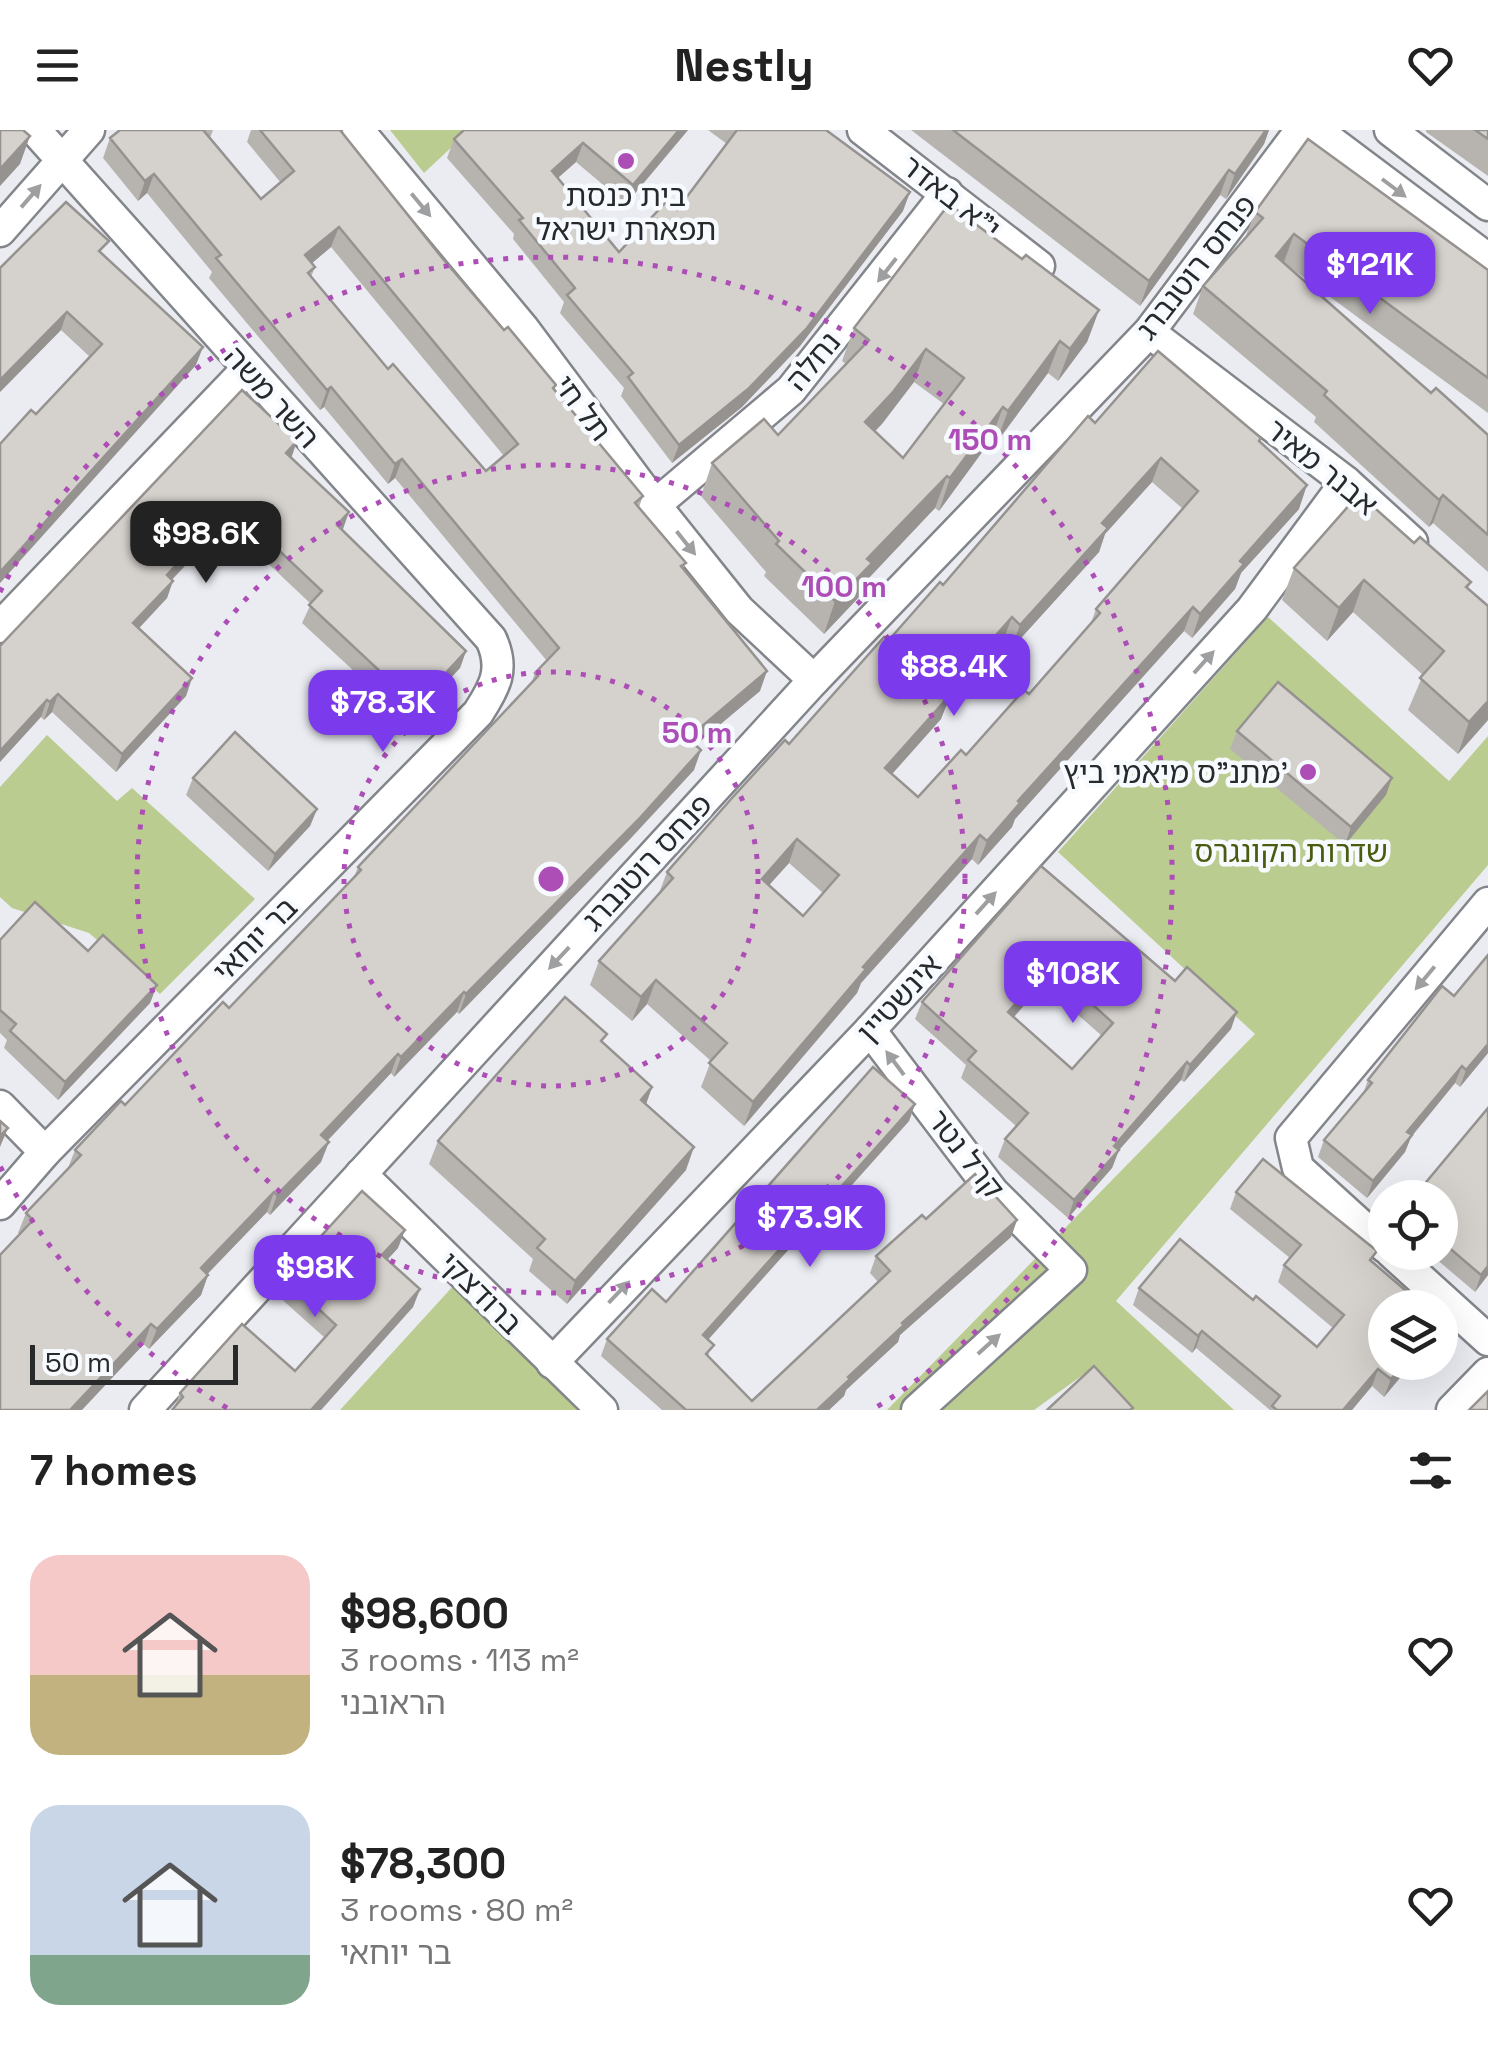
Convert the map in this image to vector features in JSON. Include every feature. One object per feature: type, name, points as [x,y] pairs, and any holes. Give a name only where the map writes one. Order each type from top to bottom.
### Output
[{"type":"street","name":"השר משה","points":[[35,130],[492,639],[500,668]]},
{"type":"street","points":[[0,231],[89,130]]},
{"type":"street","name":"תל חי","points":[[358,130],[523,328],[739,610],[814,680]]},
{"type":"street","name":"י\"א באדר","points":[[863,130],[1039,266]]},
{"type":"street","name":"פנחס רוטנברג","points":[[145,1410],[814,680],[1148,332],[1301,130]]},
{"type":"street","points":[[1316,130],[1488,259]]},
{"type":"street","points":[[1390,130],[1488,205]]},
{"type":"street","name":"נחלה","points":[[655,505],[791,390],[947,193]]},
{"type":"street","name":"אבנר מאיר","points":[[1148,332],[1346,482],[1431,559]]},
{"type":"street","points":[[0,627],[247,369]]},
{"type":"street","name":"אינשטיין","points":[[552,1363],[870,1030],[1252,609],[1346,482]]},
{"type":"street","name":"בר יוחאי","points":[[0,1204],[45,1152],[478,713],[496,685],[500,668]]},
{"type":"street","points":[[1368,1232],[1298,1168],[1291,1138],[1488,903]]},
{"type":"street","name":"קרל נטר","points":[[870,1030],[992,1192],[1072,1270],[917,1410]]},
{"type":"street","points":[[0,1106],[45,1152]]},
{"type":"street","name":"ברודצקי","points":[[362,1174],[602,1410]]},
{"type":"street","points":[[1411,1270],[1488,1340]]},
{"type":"street","points":[[1452,1410],[1488,1373]]},
{"type":"green space","points":[[390,130],[470,130],[424,173]]},
{"type":"green space","name":"שדרות הקונגרס","points":[[1268,617],[1449,781],[1488,736],[1488,865],[1116,1301],[1234,1410],[1133,1410],[1087,1372],[1034,1410],[887,1410],[1255,1034],[1058,852]]},
{"type":"green space","points":[[47,735],[117,801],[132,788],[255,899],[160,994],[89,933],[12,908],[0,897],[0,787]]},
{"type":"green space","points":[[455,1284],[585,1410],[340,1410]]},
{"type":"building","points":[[0,130],[23,130],[30,136],[0,169]]},
{"type":"building","points":[[120,130],[205,130],[261,199],[294,171],[260,130],[340,130],[443,259],[556,385],[553,388],[643,496],[635,503],[686,563],[681,566],[767,671],[688,738],[701,750],[638,820],[466,994],[401,1057],[398,1054],[321,1135],[329,1142],[201,1268],[208,1275],[157,1329],[151,1324],[70,1410],[0,1410],[0,1255],[33,1220],[26,1213],[81,1155],[75,1150],[121,1101],[125,1105],[223,1002],[229,1008],[361,870],[358,867],[538,676],[535,673],[559,648],[402,459],[395,464],[331,387],[327,390],[216,258],[221,255],[154,174],[145,181],[110,138]],"holes":[[[339,227],[518,444],[486,471],[393,364],[388,369],[308,273],[315,267],[305,255]]]},
{"type":"building","points":[[464,130],[679,130],[633,185],[583,143],[552,171],[619,252],[667,201],[677,210],[737,130],[826,130],[910,192],[807,328],[748,389],[679,445],[628,377],[633,373],[567,295],[575,288],[519,220],[523,218],[454,139]]},
{"type":"building","points":[[953,130],[1266,130],[1235,174],[1229,170],[1149,281]]},
{"type":"building","points":[[1308,139],[1488,270],[1488,378],[1294,234],[1276,256],[1431,393],[1436,388],[1488,435],[1488,535],[1443,495],[1439,500],[1324,395],[1327,391],[1203,286],[1263,218],[1255,212]]},
{"type":"building","points":[[66,202],[109,241],[99,251],[203,347],[0,572],[0,444],[31,410],[36,414],[102,344],[67,312],[0,380],[0,268]]},
{"type":"building","points":[[949,204],[1099,310],[1070,349],[1060,341],[1008,411],[1003,407],[950,478],[947,476],[867,559],[872,563],[835,601],[776,544],[779,541],[712,463],[764,419],[778,435],[869,340],[854,328]],"holes":[[[926,349],[964,378],[903,458],[865,422]]]},
{"type":"building","points":[[1158,351],[1261,438],[1259,441],[1307,485],[1240,561],[1244,564],[1200,614],[1193,607],[1018,801],[987,841],[980,835],[863,967],[866,969],[753,1102],[709,1063],[727,1043],[656,980],[641,997],[599,961],[673,878],[667,872],[785,740],[789,744],[884,637],[888,641],[940,582],[943,585],[1088,416],[1095,423]],"holes":[[[1161,458],[1198,491],[1029,694],[1024,690],[966,755],[961,750],[918,797],[885,768],[1012,617],[1020,625],[1108,528],[1102,523]],[[797,839],[839,875],[803,916],[762,879]]]},
{"type":"building","points":[[242,390],[297,441],[286,453],[349,512],[337,525],[466,651],[416,705],[309,605],[322,591],[231,505],[167,575],[173,581],[133,623],[192,678],[122,754],[58,694],[50,702],[47,700],[0,751],[0,646]]},
{"type":"building","points":[[1359,494],[1414,543],[1420,537],[1471,582],[1466,587],[1488,606],[1488,701],[1469,722],[1420,678],[1444,651],[1364,580],[1339,608],[1294,568]]},
{"type":"building","name":"מתנ\"ס מיאמי ביץ'","points":[[1278,682],[1392,778],[1351,827],[1237,731]]},
{"type":"building","points":[[235,732],[317,809],[275,854],[193,778]]},
{"type":"building","points":[[1041,866],[1175,981],[1187,967],[1237,1012],[1190,1065],[1187,1062],[1114,1146],[1119,1150],[1074,1200],[1005,1139],[1028,1113],[968,1060],[976,1051],[922,1002]],"holes":[[[1050,966],[1113,1023],[1072,1069],[1008,1012]]]},
{"type":"building","points":[[35,902],[88,951],[103,935],[157,985],[65,1082],[10,1031],[16,1024],[0,1010],[0,940]]},
{"type":"building","points":[[1488,955],[1488,1044],[1466,1070],[1462,1066],[1407,1132],[1412,1135],[1372,1180],[1324,1140],[1372,1083],[1368,1080],[1442,986],[1454,996]]},
{"type":"building","points":[[565,997],[607,1034],[601,1041],[652,1087],[641,1100],[694,1147],[575,1281],[537,1248],[545,1239],[438,1141]]},
{"type":"building","points":[[873,1067],[915,1104],[703,1335],[714,1345],[706,1354],[752,1401],[890,1271],[876,1256],[922,1215],[926,1219],[975,1174],[1017,1220],[902,1323],[817,1410],[686,1410],[607,1339],[652,1289],[666,1302]]},
{"type":"building","points":[[1488,1108],[1488,1266],[1481,1275],[1458,1255],[1458,1180],[1428,1180]]},
{"type":"building","points":[[1263,1159],[1368,1244],[1368,1270],[1382,1270],[1405,1290],[1368,1290],[1369,1380],[1343,1410],[1277,1410],[1272,1406],[1280,1396],[1202,1331],[1198,1336],[1139,1288],[1180,1239],[1317,1347],[1344,1315],[1284,1265],[1301,1245],[1236,1192]]},
{"type":"building","points":[[362,1191],[405,1230],[382,1255],[420,1289],[311,1410],[172,1410],[183,1397],[180,1393],[242,1324],[295,1371],[336,1325],[284,1277]]},
{"type":"building","points":[[1094,1366],[1133,1408],[1047,1410]]},
{"type":"building","points":[[1488,1391],[1488,1410],[1469,1410]]},
{"type":"place","name":"בית כנסת תפארת ישראל","points":[[626,161]]},
{"type":"place","name":"מתנ\"ס מיאמי ביץ'","points":[[1308,772]]}]
